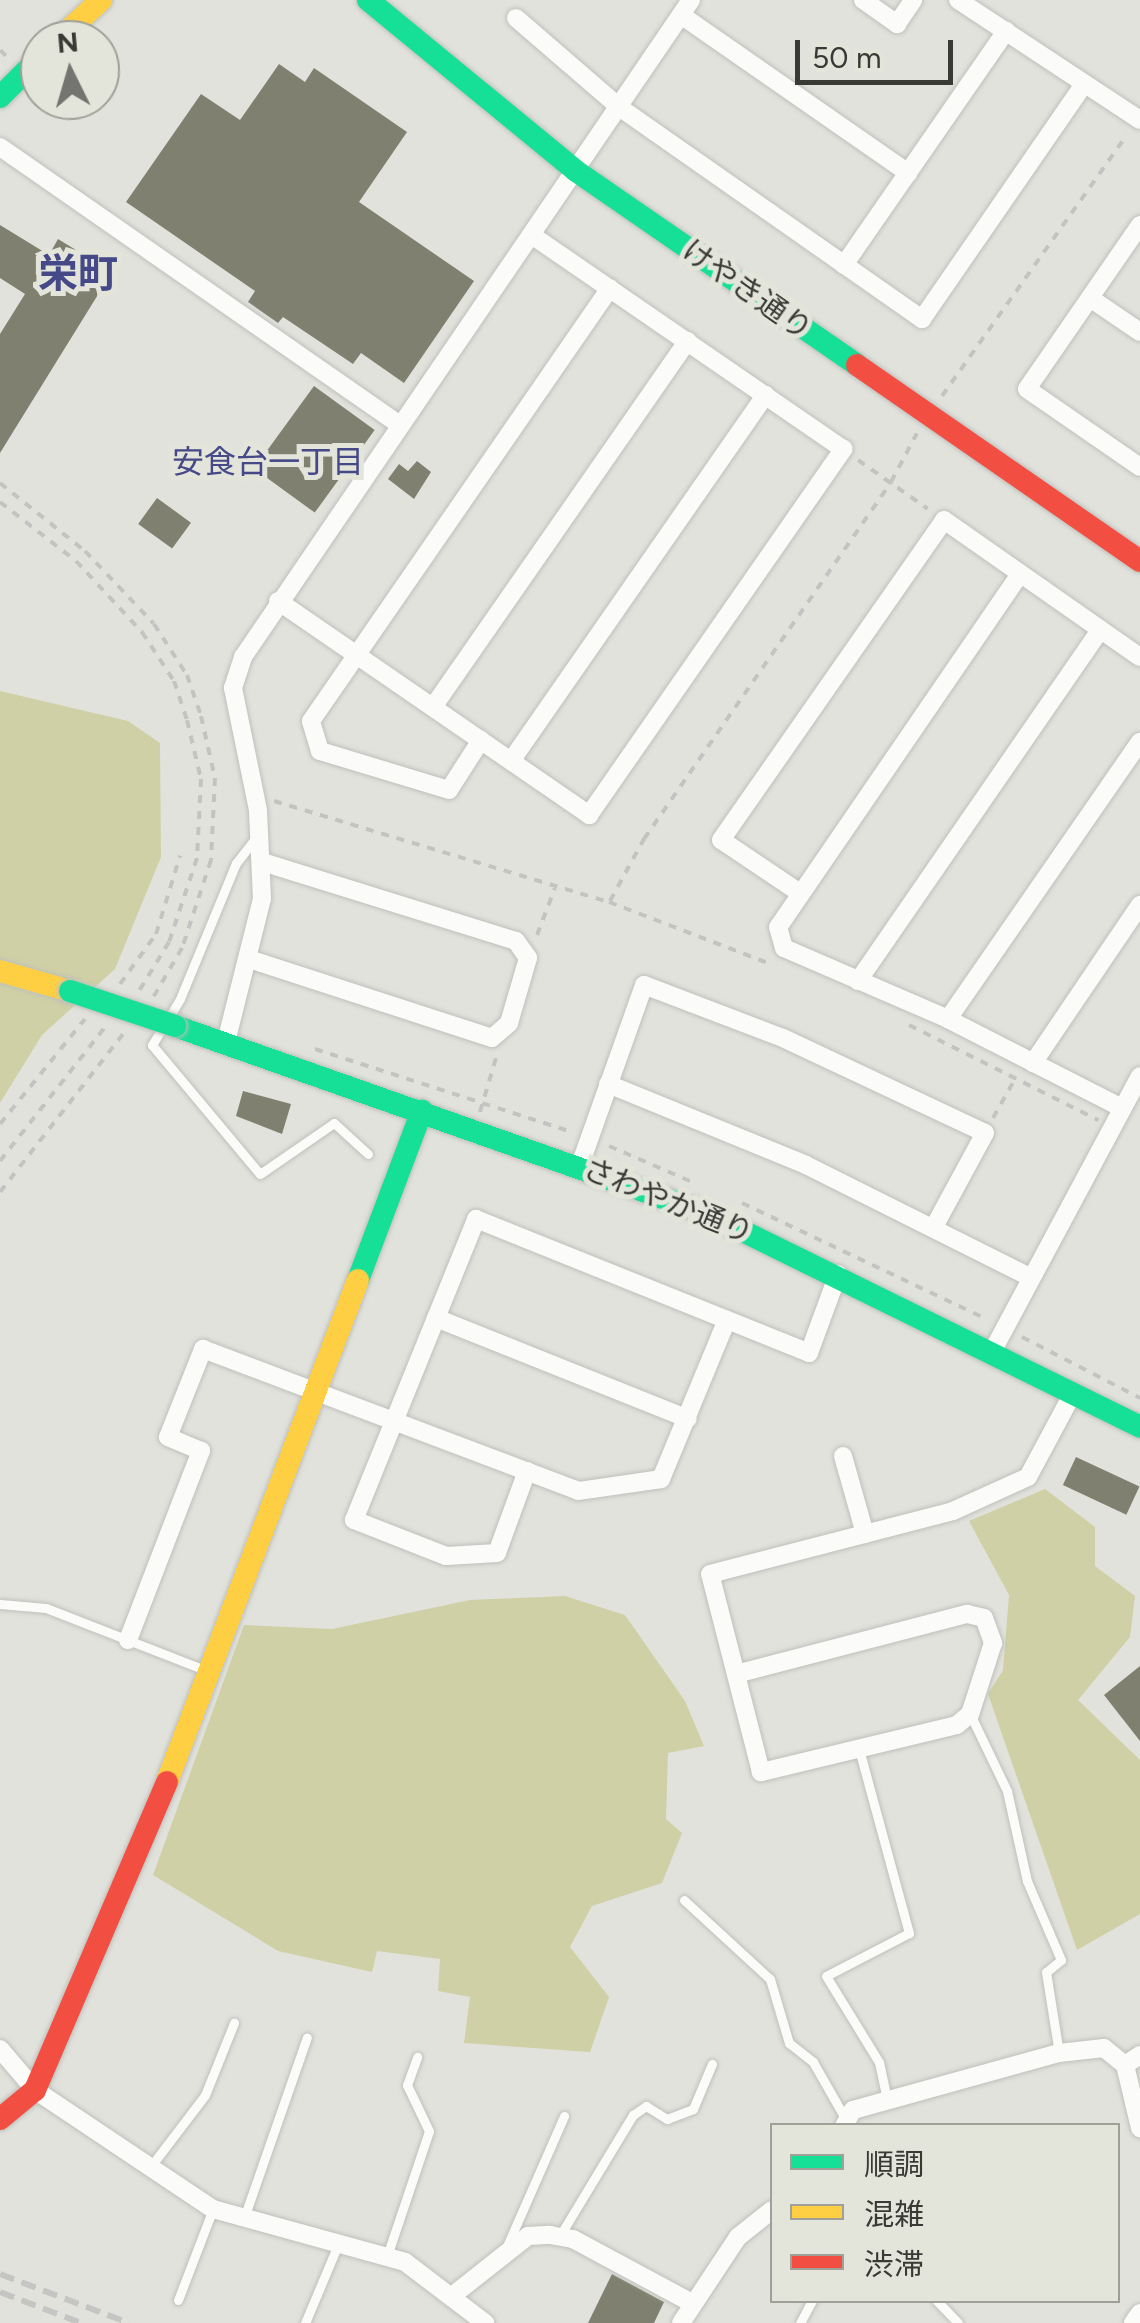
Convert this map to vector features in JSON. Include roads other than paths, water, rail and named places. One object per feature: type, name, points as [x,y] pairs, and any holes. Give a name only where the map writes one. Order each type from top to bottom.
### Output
[{"type":"street","points":[[80,20],[101,0]]},
{"type":"street","name":"けやき通り","points":[[368,0],[576,171],[1140,561]]},
{"type":"street","points":[[863,0],[896,24],[913,0]]},
{"type":"street","points":[[958,0],[1139,120]]},
{"type":"street","points":[[226,1042],[252,960],[262,862],[255,796],[233,688],[278,601],[686,7],[908,173]]},
{"type":"street","points":[[516,18],[619,107],[922,318],[1084,84]]},
{"type":"street","points":[[844,266],[1006,31]]},
{"type":"street","points":[[0,97],[20,77]]},
{"type":"street","points":[[0,146],[400,425]]},
{"type":"street","points":[[1140,225],[1027,389],[1140,467]]},
{"type":"street","points":[[278,601],[590,815],[843,449],[532,235]]},
{"type":"street","points":[[481,740],[449,790],[320,751],[311,720],[610,288]]},
{"type":"street","points":[[1090,298],[1140,332]]},
{"type":"street","points":[[433,708],[687,341]]},
{"type":"street","points":[[510,761],[765,395]]},
{"type":"street","points":[[800,893],[721,840],[944,520],[1140,657]]},
{"type":"street","points":[[1020,574],[778,927],[784,948],[948,1019],[1120,1108]]},
{"type":"street","points":[[858,980],[1100,630]]},
{"type":"street","points":[[948,1019],[1140,742]]},
{"type":"street","points":[[252,960],[492,1038],[503,1034],[528,958],[516,941],[262,862]]},
{"type":"street","points":[[1034,1063],[1140,906]]},
{"type":"street","name":"さわやか通り","points":[[0,970],[226,1042],[580,1164],[838,1274],[1140,1427]]},
{"type":"street","points":[[580,1164],[644,985],[782,1038],[985,1133],[934,1227]]},
{"type":"street","points":[[992,1352],[1028,1276],[1140,1076]]},
{"type":"street","points":[[608,1084],[806,1164],[1028,1276]]},
{"type":"street","points":[[0,2120],[35,2090],[142,1847],[422,1112]]},
{"type":"street","points":[[526,1471],[497,1553],[446,1556],[354,1520],[476,1219],[808,1353],[838,1274]]},
{"type":"street","points":[[436,1318],[688,1419]]},
{"type":"street","points":[[128,1640],[202,1451],[168,1438],[202,1350],[578,1491],[661,1479],[726,1320]]},
{"type":"street","points":[[736,1674],[967,1614],[984,1618],[994,1642],[970,1714],[957,1725],[761,1772],[710,1574],[953,1511],[1028,1477],[1073,1393]]},
{"type":"street","points":[[843,1456],[864,1534]]},
{"type":"street","points":[[845,2122],[888,2100],[1058,2052],[1104,2048],[1132,2060],[1140,2128]]},
{"type":"street","points":[[0,2049],[35,2090],[213,2209],[340,2240],[387,2256],[452,2296],[485,2323]]},
{"type":"street","points":[[680,2323],[738,2237],[770,2212]]},
{"type":"street","points":[[452,2296],[528,2236],[560,2236],[692,2304]]},
{"type":"street","points":[[1133,2323],[1140,2313]]},
{"type":"lane","points":[[260,833],[236,864],[180,999],[152,1045],[260,1174],[334,1123],[368,1154]]},
{"type":"lane","points":[[0,1604],[46,1608],[210,1672]]},
{"type":"lane","points":[[970,1714],[1012,1804],[1028,1880],[1061,1960],[1046,1972],[1058,2052]]},
{"type":"lane","points":[[859,1750],[909,1933],[826,1976],[880,2062],[888,2100]]},
{"type":"lane","points":[[684,1900],[770,1979],[789,2043],[813,2062],[845,2122]]},
{"type":"lane","points":[[151,2166],[205,2095],[234,2023]]},
{"type":"lane","points":[[245,2215],[307,2037]]},
{"type":"lane","points":[[387,2256],[429,2131],[407,2085],[417,2056]]},
{"type":"lane","points":[[560,2236],[633,2115],[646,2106],[667,2118],[693,2108],[712,2064]]},
{"type":"lane","points":[[504,2253],[564,2116]]},
{"type":"lane","points":[[178,2300],[213,2209]]},
{"type":"lane","points":[[306,2323],[340,2240]]},
{"type":"lane","points":[[939,2303],[958,2323]]},
{"type":"railway","points":[[0,2274],[129,2323]]},
{"type":"railway","points":[[0,2292],[81,2323]]},
{"type":"district","name":"栄町","points":[[78,273]]},
{"type":"district","name":"安食台一丁目","points":[[268,462]]}]
